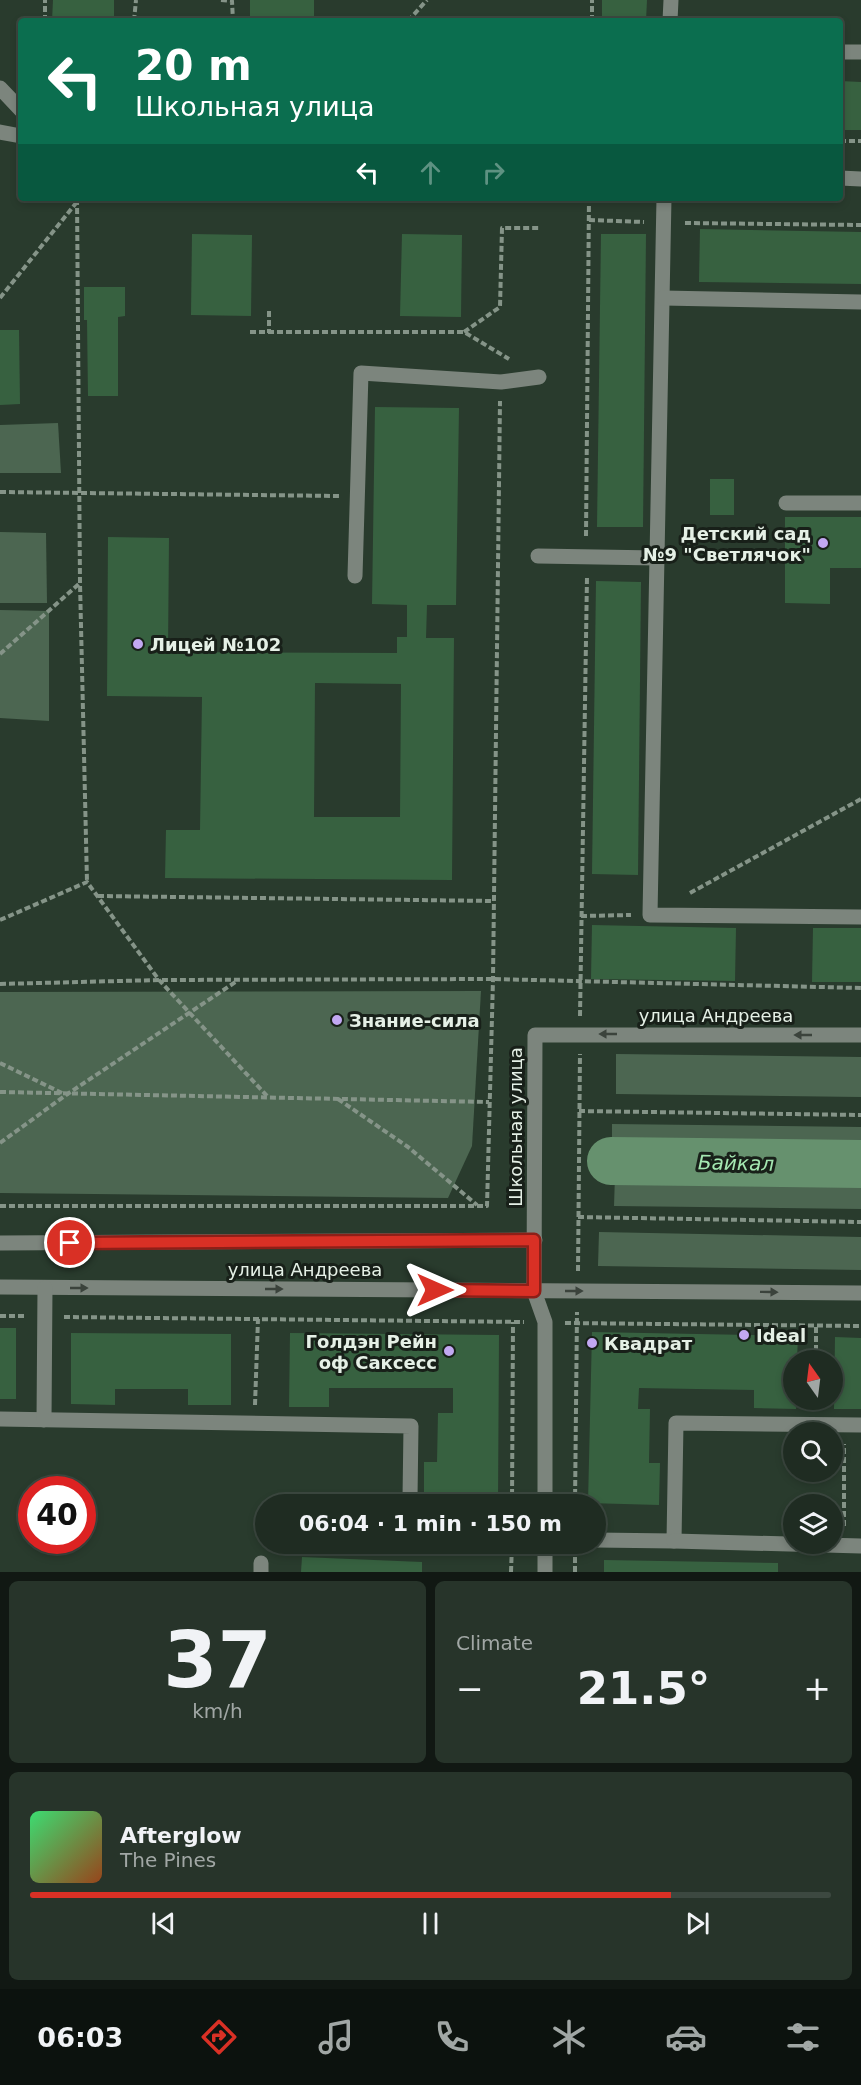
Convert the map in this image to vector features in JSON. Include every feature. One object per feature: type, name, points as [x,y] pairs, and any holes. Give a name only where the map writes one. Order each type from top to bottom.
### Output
[{"type":"street","points":[[670,18],[671,0]]},
{"type":"street","points":[[843,52],[861,52]]},
{"type":"street","points":[[0,88],[18,107]]},
{"type":"street","points":[[0,132],[18,135]]},
{"type":"street","points":[[843,178],[861,179]]},
{"type":"street","points":[[664,201],[650,915],[861,916]]},
{"type":"street","points":[[663,298],[861,302]]},
{"type":"street","points":[[355,576],[361,373],[501,382],[539,377]]},
{"type":"street","points":[[786,503],[861,503]]},
{"type":"street","points":[[538,556],[657,558]]},
{"type":"street","name":"улица Андреева","points":[[535,1035],[861,1035]]},
{"type":"street","name":"Школьная улица","points":[[535,1035],[534,1291],[545,1322],[545,1494]]},
{"type":"street","name":"улица Андреева","points":[[0,1244],[534,1240]]},
{"type":"street","name":"улица Андреева","points":[[0,1287],[861,1293]]},
{"type":"street","points":[[44,1420],[45,1288]]},
{"type":"street","points":[[0,1419],[411,1426],[410,1494]]},
{"type":"street","points":[[674,1541],[676,1423],[861,1425]]},
{"type":"street","points":[[606,1540],[861,1546]]},
{"type":"street","points":[[545,1554],[545,1572]]},
{"type":"path","points":[[45,0],[45,18]]},
{"type":"path","points":[[134,18],[136,0]]},
{"type":"path","points":[[221,0],[232,1],[233,18]]},
{"type":"path","points":[[411,18],[427,0]]},
{"type":"path","points":[[592,0],[592,18]]},
{"type":"path","points":[[843,141],[861,141]]},
{"type":"path","points":[[0,298],[76,201]]},
{"type":"path","points":[[78,201],[80,583],[87,882],[159,980],[269,1097]]},
{"type":"path","points":[[575,1494],[589,201]]},
{"type":"path","points":[[589,220],[861,225]]},
{"type":"path","points":[[464,332],[500,307],[502,228],[539,228]]},
{"type":"path","points":[[269,311],[269,333]]},
{"type":"path","points":[[250,332],[464,332],[539,377]]},
{"type":"path","points":[[0,1206],[487,1206],[494,979],[501,382]]},
{"type":"path","points":[[0,492],[357,496]]},
{"type":"path","points":[[0,654],[80,583]]},
{"type":"path","points":[[581,916],[650,915],[861,799]]},
{"type":"path","points":[[0,920],[87,882]]},
{"type":"path","points":[[98,896],[494,901]]},
{"type":"path","points":[[0,984],[159,980],[494,979],[581,983],[861,988]]},
{"type":"path","points":[[0,1143],[189,1010],[239,980]]},
{"type":"path","points":[[0,1063],[66,1095]]},
{"type":"path","points":[[0,1092],[489,1102]]},
{"type":"path","points":[[338,1098],[408,1147],[477,1205]]},
{"type":"path","points":[[579,1111],[861,1115]]},
{"type":"path","points":[[578,1217],[861,1222]]},
{"type":"path","points":[[0,1316],[861,1326]]},
{"type":"path","points":[[255,1423],[258,1319]]},
{"type":"path","points":[[512,1494],[513,1322]]},
{"type":"path","points":[[816,1326],[816,1350]]},
{"type":"path","points":[[844,1425],[844,1545]]},
{"type":"path","points":[[511,1572],[512,1554]]},
{"type":"path","points":[[575,1554],[575,1572]]},
{"type":"green space","points":[[58,423],[61,473],[0,473],[0,425]]},
{"type":"green space","points":[[0,532],[46,533],[47,603],[0,603]]},
{"type":"green space","points":[[0,610],[49,611],[49,721],[0,718]]},
{"type":"green space","points":[[481,991],[472,1146],[448,1198],[0,1193],[0,992]]},
{"type":"green space","points":[[616,1054],[861,1057],[861,1097],[616,1094]]},
{"type":"green space","points":[[612,1124],[861,1127],[861,1156],[612,1149]]},
{"type":"green space","points":[[615,1174],[861,1178],[861,1209],[614,1206]]},
{"type":"green space","points":[[599,1232],[861,1237],[861,1270],[598,1266]]},
{"type":"building","points":[[53,0],[114,0],[114,18],[52,18]]},
{"type":"building","points":[[250,0],[314,0],[314,18],[250,18]]},
{"type":"building","points":[[602,0],[647,0],[646,18],[602,18]]},
{"type":"building","points":[[843,81],[861,82],[861,130],[843,130]]},
{"type":"building","points":[[700,229],[861,232],[861,284],[699,282]]},
{"type":"building","points":[[192,234],[252,235],[251,316],[191,315]]},
{"type":"building","points":[[402,234],[462,235],[461,317],[400,316]]},
{"type":"building","points":[[601,234],[646,234],[643,527],[597,527]]},
{"type":"building","points":[[84,287],[125,287],[125,316],[118,317],[118,396],[88,396]]},
{"type":"building","points":[[0,330],[19,330],[20,404],[0,405]]},
{"type":"building","name":"Лицей №102","points":[[375,407],[459,408],[456,605],[427,605],[426,638],[454,638],[452,880],[165,878],[166,830],[200,830],[202,697],[107,696],[108,537],[169,538],[168,652],[397,653],[397,637],[407,637],[407,605],[372,604]],"holes":[[[315,683],[401,684],[400,817],[314,817]]]},
{"type":"building","points":[[710,479],[734,479],[734,515],[710,515]]},
{"type":"building","name":"Детский сад №9 \"Светлячок\"","points":[[785,517],[861,517],[861,568],[830,568],[830,604],[785,603]]},
{"type":"building","points":[[596,581],[641,582],[638,875],[592,874]]},
{"type":"building","points":[[592,925],[736,928],[735,981],[591,979]]},
{"type":"building","points":[[813,928],[861,928],[861,982],[812,982]]},
{"type":"building","points":[[0,1328],[16,1328],[16,1399],[0,1399]]},
{"type":"building","points":[[592,1332],[798,1336],[797,1350],[783,1350],[783,1409],[754,1408],[754,1390],[639,1388],[638,1409],[650,1409],[649,1463],[660,1463],[659,1505],[606,1504],[606,1494],[588,1494]]},
{"type":"building","points":[[71,1333],[231,1334],[231,1405],[188,1405],[188,1389],[115,1389],[115,1405],[71,1404]]},
{"type":"building","points":[[290,1333],[499,1335],[498,1494],[424,1494],[424,1462],[437,1462],[438,1413],[453,1413],[453,1388],[329,1388],[329,1407],[289,1407]]},
{"type":"building","points":[[835,1337],[861,1338],[861,1409],[843,1409],[843,1350],[835,1350]]},
{"type":"building","points":[[302,1557],[422,1562],[422,1572],[301,1572]]},
{"type":"building","points":[[604,1560],[778,1563],[778,1572],[604,1572]]},
{"type":"waterway","name":"Байкал","points":[[611,1161],[861,1164]]},
{"type":"place","name":"Детский сад №9 \"Светлячок\"","points":[[823,543]]},
{"type":"place","name":"Лицей №102","points":[[138,644]]},
{"type":"place","name":"Знание-сила","points":[[337,1020]]},
{"type":"place","name":"Ideal","points":[[744,1335]]},
{"type":"place","name":"Квадрат","points":[[592,1343]]},
{"type":"place","name":"Голдэн Рейн оф Саксесс","points":[[449,1351]]},
{"type":"route","points":[[70,1243],[534,1240],[534,1291],[435,1290]]}]
